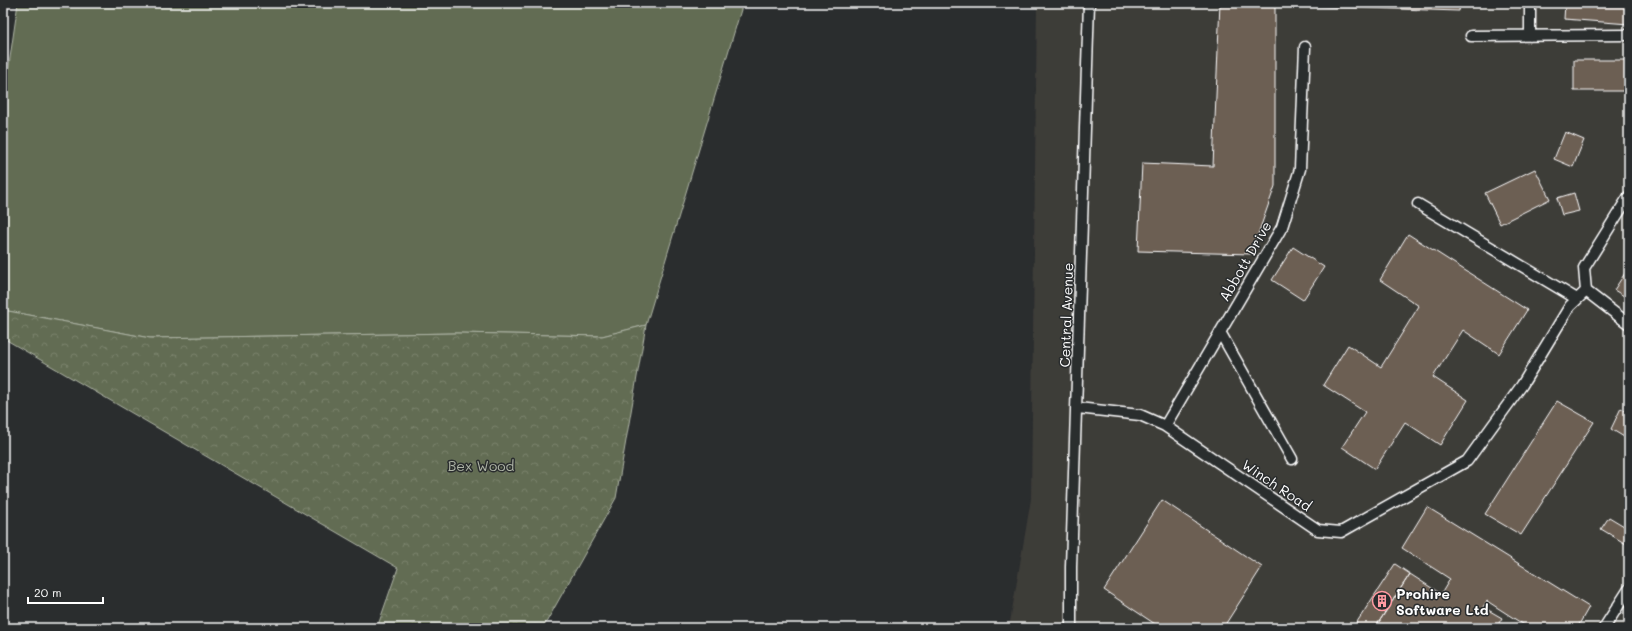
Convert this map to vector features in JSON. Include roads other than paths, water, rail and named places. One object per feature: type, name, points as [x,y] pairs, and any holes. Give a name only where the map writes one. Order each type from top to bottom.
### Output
[{"type":"lane","name":"Central Avenue","points":[[1071,628],[1089,3]]},
{"type":"lane","points":[[1530,3],[1530,36]]},
{"type":"lane","points":[[1471,36],[1629,35]]},
{"type":"lane","name":"Abbott Drive","points":[[1165,426],[1282,227],[1300,169],[1305,47]]},
{"type":"lane","points":[[1629,196],[1584,268],[1586,291],[1629,324]]},
{"type":"lane","points":[[1418,204],[1577,300]]},
{"type":"lane","name":"Winch Road","points":[[1078,408],[1140,415],[1165,426],[1318,530],[1341,532],[1467,461],[1522,385],[1570,306],[1586,291]]},
{"type":"lane","points":[[1220,332],[1292,459]]},
{"type":"lane","points":[[1604,628],[1629,589]]},
{"type":"place","name":"Prohire Software Ltd","points":[[1382,601]]},
{"type":"park label","name":"Bex Wood","points":[[481,465]]}]
